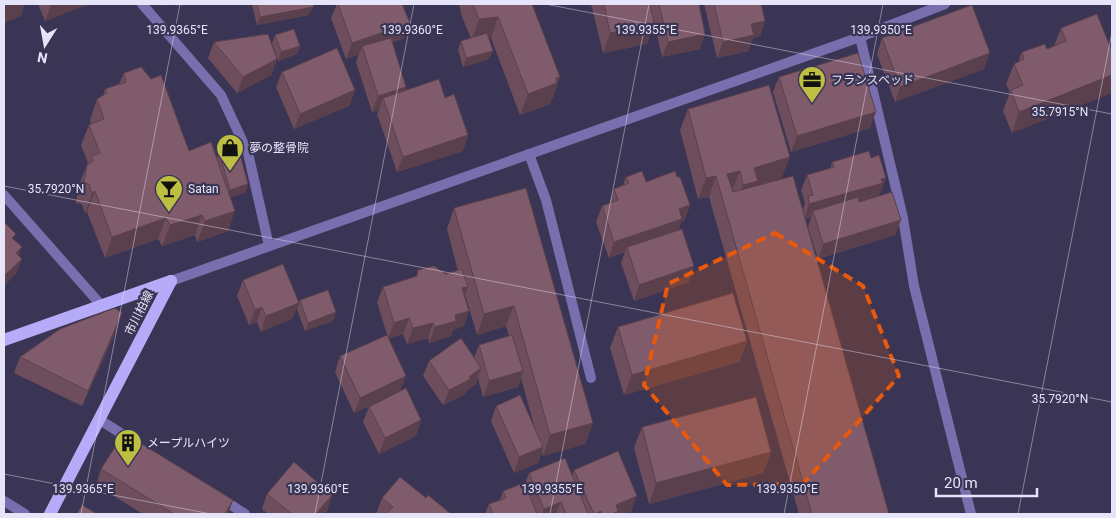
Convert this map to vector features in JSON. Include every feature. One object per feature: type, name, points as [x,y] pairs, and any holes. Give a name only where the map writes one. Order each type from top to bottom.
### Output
[{"type":"main road","name":"市川柏線","points":[[4,340],[170,281]]},
{"type":"main road","name":"市川柏線","points":[[50,514],[170,281]]},
{"type":"street","points":[[142,4],[221,95],[248,152],[269,246]]},
{"type":"street","points":[[170,281],[860,37],[945,4]]},
{"type":"street","points":[[860,37],[898,198],[914,286],[971,514]]},
{"type":"street","points":[[529,154],[546,200],[591,378]]},
{"type":"street","points":[[4,195],[101,305]]},
{"type":"street","points":[[100,420],[142,447]]},
{"type":"street","points":[[209,491],[245,514]]},
{"type":"street","points":[[4,501],[25,514]]},
{"type":"highlighted area","points":[[775,233],[863,286],[899,376],[803,484],[727,485],[644,385],[668,284]]},
{"type":"building","points":[[257,4],[314,4],[313,7],[260,17]]},
{"type":"building","points":[[338,4],[402,4],[410,23],[352,43]]},
{"type":"building","points":[[473,4],[532,4],[560,77],[556,78],[557,83],[528,94],[498,17],[479,19]]},
{"type":"building","points":[[604,4],[650,4],[654,23],[610,33]]},
{"type":"building","points":[[659,4],[699,4],[705,34],[668,42]]},
{"type":"building","points":[[714,4],[761,4],[765,21],[751,24],[754,35],[723,42]]},
{"type":"building","points":[[972,5],[990,53],[900,87],[882,38]]},
{"type":"building","points":[[1097,14],[1112,51],[1112,75],[1019,112],[1011,90],[1023,85],[1014,64],[1024,59],[1022,52],[1045,44],[1047,49],[1066,41],[1061,28]]},
{"type":"building","points":[[294,29],[300,46],[281,52],[275,35]]},
{"type":"building","points":[[487,33],[493,51],[466,58],[461,41]]},
{"type":"building","points":[[268,34],[277,59],[243,77],[214,42]]},
{"type":"building","points":[[391,38],[406,87],[378,96],[362,46]]},
{"type":"building","points":[[337,48],[355,90],[300,114],[282,72]]},
{"type":"building","points":[[858,53],[876,112],[797,136],[779,77]]},
{"type":"building","points":[[141,67],[151,79],[161,75],[189,151],[211,142],[235,211],[205,221],[202,215],[170,225],[166,218],[112,237],[95,191],[92,193],[89,184],[84,183],[87,165],[93,161],[91,156],[100,153],[89,125],[104,119],[97,99],[107,93],[105,89],[126,82],[124,73]]},
{"type":"building","points":[[439,79],[445,98],[454,94],[468,135],[403,157],[383,98]]},
{"type":"building","points":[[769,85],[790,157],[754,168],[758,181],[743,185],[740,171],[727,174],[733,192],[793,176],[889,514],[812,514],[716,176],[706,178],[688,109]]},
{"type":"building","points":[[238,147],[248,184],[230,190],[219,152]]},
{"type":"building","points":[[869,151],[871,158],[879,155],[886,178],[881,179],[883,183],[809,204],[808,196],[813,195],[807,175],[834,167],[832,162]]},
{"type":"building","points":[[642,171],[646,182],[675,171],[677,177],[680,177],[690,205],[679,209],[682,219],[614,242],[602,206],[618,200],[614,189],[629,183],[626,177]]},
{"type":"building","points":[[526,188],[593,423],[550,435],[514,306],[484,314],[454,208]]},
{"type":"building","points":[[892,192],[901,220],[823,244],[813,211],[858,197],[859,202]]},
{"type":"building","points":[[4,222],[16,234],[12,238],[22,247],[16,253],[22,259],[4,276]]},
{"type":"building","points":[[682,229],[694,266],[639,285],[627,247]]},
{"type":"building","points":[[283,264],[299,303],[266,316],[262,307],[255,310],[243,280]]},
{"type":"building","points":[[434,266],[446,274],[462,269],[468,287],[462,288],[469,311],[455,315],[456,321],[435,327],[433,323],[413,328],[409,318],[394,323],[383,287],[417,276],[418,270]]},
{"type":"building","points":[[328,290],[336,312],[308,323],[300,300]]},
{"type":"building","points":[[733,293],[747,341],[632,375],[618,327]]},
{"type":"building","points":[[115,308],[122,313],[88,391],[20,357],[60,329]]},
{"type":"building","points":[[387,335],[406,376],[360,398],[340,356]]},
{"type":"building","points":[[512,335],[523,371],[489,381],[479,345]]},
{"type":"building","points":[[461,338],[481,368],[469,377],[471,379],[449,390],[429,361]]},
{"type":"building","points":[[406,388],[421,420],[385,438],[369,407]]},
{"type":"building","points":[[520,395],[543,447],[519,457],[496,406]]},
{"type":"building","points":[[756,397],[771,452],[656,483],[642,427]]},
{"type":"building","points":[[124,433],[233,500],[225,514],[174,514],[101,469]]},
{"type":"building","points":[[618,451],[637,496],[616,505],[618,511],[612,514],[602,514],[601,511],[594,514],[574,470]]},
{"type":"building","points":[[565,458],[588,514],[566,514],[561,502],[544,509],[529,473]]},
{"type":"building","points":[[294,462],[332,495],[316,514],[292,514],[267,494]]},
{"type":"building","points":[[400,477],[426,498],[428,495],[451,514],[386,514],[393,507],[382,498]]},
{"type":"building","points":[[521,484],[523,490],[527,489],[537,514],[493,514],[489,504],[506,498],[503,491]]},
{"type":"building","points":[[82,505],[97,514],[77,514]]},
{"type":"place","name":"フランスベッド","points":[[812,104]]},
{"type":"place","name":"夢の整骨院","points":[[230,172]]},
{"type":"place","name":"Satan","points":[[169,213]]},
{"type":"place","name":"メープルハイツ","points":[[128,467]]}]
